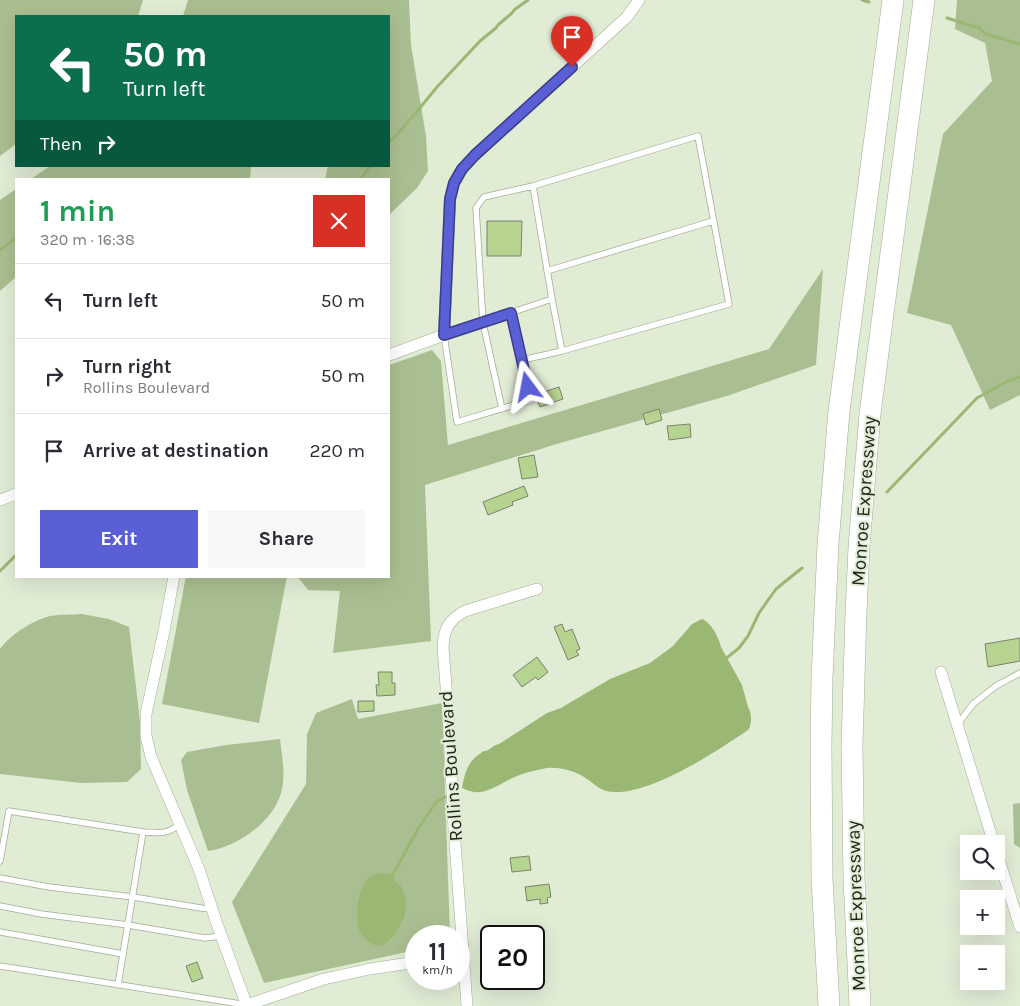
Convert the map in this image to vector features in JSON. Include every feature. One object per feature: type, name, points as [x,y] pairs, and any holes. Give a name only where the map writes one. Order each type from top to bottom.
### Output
[{"type":"highway","name":"Monroe Expressway","points":[[829,1006],[822,879],[821,745],[828,544],[840,401],[893,0]]},
{"type":"highway","name":"Monroe Expressway","points":[[860,1006],[854,878],[852,755],[854,650],[859,546],[870,414],[924,0]]},
{"type":"street","points":[[390,355],[444,335],[450,199],[454,183],[462,169],[627,17],[639,0]]},
{"type":"street","points":[[0,500],[15,494]]},
{"type":"street","points":[[174,578],[146,714],[146,736],[152,757],[199,869],[247,1006],[324,979],[405,964]]},
{"type":"street","name":"Rollins Boulevard","points":[[460,925],[443,647],[444,637],[451,621],[465,611],[537,589]]},
{"type":"street","points":[[941,672],[991,835]]},
{"type":"street","points":[[1005,879],[1020,927]]},
{"type":"street","name":"Rollins Boulevard","points":[[466,990],[468,1006]]},
{"type":"lane","points":[[502,408],[482,323],[476,208],[484,197],[533,186],[698,136],[729,304],[562,351],[522,360]]},
{"type":"lane","points":[[533,186],[562,351]]},
{"type":"lane","points":[[547,271],[714,220]]},
{"type":"lane","points":[[511,313],[531,400],[457,422],[444,335],[552,299]]},
{"type":"lane","points":[[958,725],[973,704],[996,686],[1020,673]]},
{"type":"lane","points":[[0,861],[8,811],[143,832],[158,833],[171,831],[180,824]]},
{"type":"lane","points":[[118,985],[143,832]]},
{"type":"lane","points":[[0,878],[49,887],[212,909]]},
{"type":"lane","points":[[0,906],[41,914],[128,925],[205,938],[222,936]]},
{"type":"lane","points":[[0,932],[123,954]]},
{"type":"lane","points":[[0,966],[247,1006]]},
{"type":"shaded area","points":[[0,0],[143,0],[138,15],[15,15],[15,145],[0,156]]},
{"type":"shaded area","points":[[188,0],[409,0],[411,45],[426,136],[428,171],[417,188],[390,214],[390,178],[325,178],[328,167],[390,167],[390,15],[183,15]]},
{"type":"shaded area","points":[[957,0],[1020,0],[1020,395],[990,410],[951,325],[907,313],[943,134],[992,81],[985,43],[955,29]]},
{"type":"shaded area","points":[[49,167],[251,167],[250,178],[32,178]]},
{"type":"shaded area","points":[[15,190],[15,278],[0,291],[0,200]]},
{"type":"shaded area","points":[[823,269],[816,365],[727,396],[560,443],[425,485],[431,641],[333,653],[340,591],[308,590],[299,578],[390,578],[390,365],[432,350],[441,361],[448,445],[769,349]]},
{"type":"shaded area","points":[[186,578],[287,578],[259,723],[162,704]]},
{"type":"shaded area","points":[[82,614],[109,619],[129,627],[140,721],[141,769],[127,782],[81,783],[0,774],[0,649],[16,633],[43,618],[54,615]]},
{"type":"shaded area","points":[[702,619],[714,631],[742,685],[751,716],[748,730],[680,772],[640,788],[622,792],[606,791],[578,774],[568,770],[553,768],[512,778],[485,791],[474,792],[462,788],[466,773],[476,756],[499,744],[547,713],[561,708],[610,679],[650,663],[673,646],[692,624]]},
{"type":"shaded area","points":[[352,699],[358,719],[442,703],[450,925],[405,925],[405,952],[264,983],[232,902],[306,784],[307,734],[316,713]]},
{"type":"shaded area","points":[[280,739],[283,780],[277,804],[262,823],[242,839],[219,849],[208,851],[187,790],[181,760],[187,752],[226,745]]},
{"type":"shaded area","points":[[1020,803],[1020,848],[1014,844],[1013,804]]},
{"type":"shaded area","points":[[379,873],[393,874],[395,881],[401,886],[406,900],[404,918],[395,935],[381,946],[374,945],[366,940],[358,928],[357,911],[358,900],[363,886],[369,877]]},
{"type":"building","points":[[487,221],[522,221],[521,256],[487,256]]},
{"type":"building","points":[[559,387],[563,399],[540,407],[535,395]]},
{"type":"building","points":[[659,409],[662,420],[646,425],[643,414]]},
{"type":"building","points":[[690,424],[691,437],[669,440],[667,426]]},
{"type":"building","points":[[534,455],[538,477],[522,479],[518,458]]},
{"type":"building","points":[[524,486],[528,496],[512,502],[513,505],[488,515],[483,502]]},
{"type":"building","points":[[562,624],[565,632],[572,629],[580,649],[576,651],[579,655],[568,660],[554,627]]},
{"type":"building","points":[[1020,638],[1020,661],[988,667],[985,644]]},
{"type":"building","points":[[537,657],[548,672],[538,680],[536,677],[522,687],[513,675]]},
{"type":"building","points":[[378,672],[392,672],[392,683],[395,683],[395,695],[377,696],[376,685],[379,685]]},
{"type":"building","points":[[358,701],[374,701],[374,711],[358,712]]},
{"type":"building","points":[[529,856],[531,870],[512,872],[510,858]]},
{"type":"building","points":[[549,884],[551,897],[547,898],[548,903],[540,904],[540,899],[527,901],[525,887]]},
{"type":"building","points":[[197,962],[203,978],[192,982],[186,966]]},
{"type":"waterway","points":[[390,142],[480,41],[528,0]]},
{"type":"waterway","points":[[862,0],[869,2]]},
{"type":"waterway","points":[[947,18],[979,28],[986,34],[1020,44]]},
{"type":"waterway","points":[[362,178],[369,167]]},
{"type":"waterway","points":[[0,250],[15,239]]},
{"type":"waterway","points":[[887,492],[977,398],[1008,381],[1020,377]]},
{"type":"waterway","points":[[0,571],[15,556]]},
{"type":"waterway","points":[[724,660],[739,648],[748,636],[759,613],[776,589],[802,568]]},
{"type":"waterway","points":[[393,874],[418,829],[436,802],[445,797]]},
{"type":"route","points":[[528,387],[511,313],[444,335],[450,199],[454,183],[462,169],[572,67]]}]
